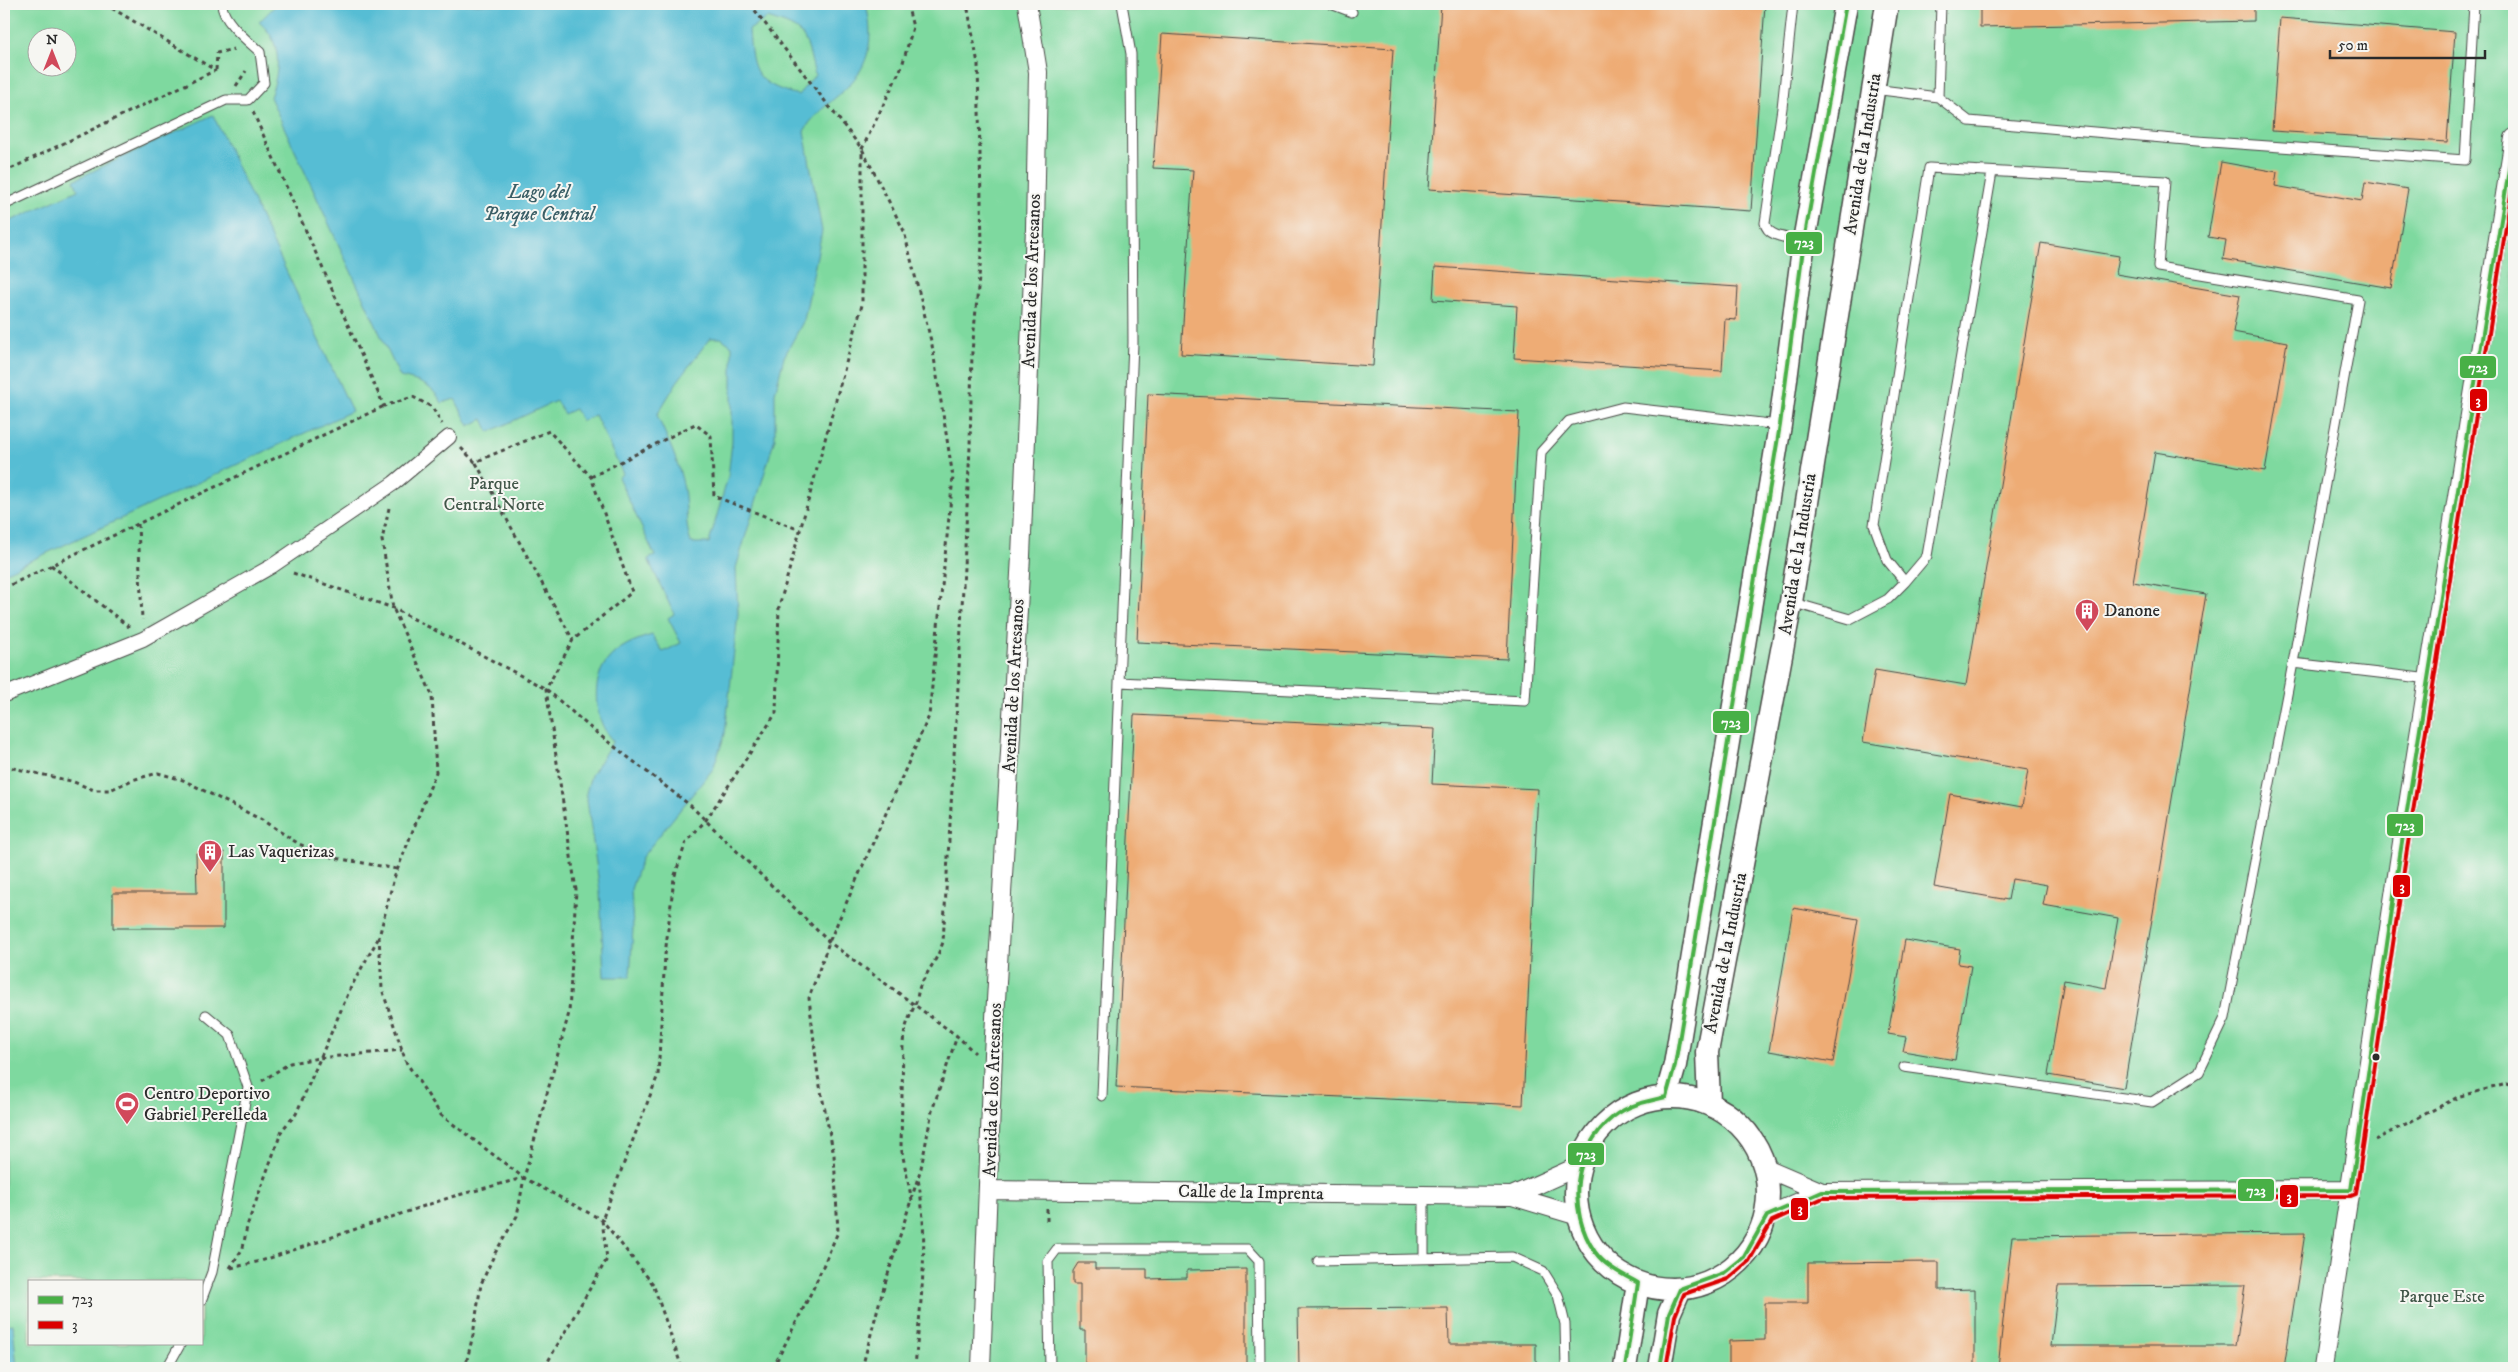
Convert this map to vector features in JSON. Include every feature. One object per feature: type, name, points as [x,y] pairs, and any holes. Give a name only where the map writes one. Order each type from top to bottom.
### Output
[{"type":"street","name":"Avenida de los Artesanos","points":[[981,1368],[993,1054],[1021,566],[1035,229],[1038,72],[1027,4]]},
{"type":"street","name":"Avenida de la Industria","points":[[1666,1097],[1675,1065],[1780,425],[1804,241],[1846,4]]},
{"type":"street","name":"Avenida de la Industria","points":[[1709,1103],[1707,1052],[1791,602],[1887,4]]},
{"type":"street","points":[[2323,1368],[2400,856],[2430,679],[2514,138]]},
{"type":"street","points":[[4,696],[143,638],[272,566],[394,483],[448,437]]},
{"type":"street","points":[[1666,1097],[1688,1098],[1709,1103],[1734,1119],[1754,1141],[1766,1168],[1770,1192],[1767,1216],[1755,1244],[1735,1267],[1709,1282],[1680,1289],[1659,1289],[1638,1283],[1611,1268],[1590,1244],[1578,1216],[1576,1191],[1579,1166],[1592,1139],[1612,1118],[1638,1103],[1666,1097]]},
{"type":"street","name":"Calle de la Imprenta","points":[[1512,1196],[1579,1166]]},
{"type":"street","points":[[1766,1168],[1822,1192]]},
{"type":"street","name":"Calle de la Imprenta","points":[[989,1190],[1512,1196],[1578,1216]]},
{"type":"street","points":[[1767,1216],[1822,1192],[2351,1190]]},
{"type":"street","points":[[1625,1368],[1638,1283]]},
{"type":"street","points":[[1660,1368],[1669,1314],[1680,1289]]},
{"type":"lane","points":[[4,206],[226,100],[248,100],[264,83],[260,52],[241,35],[222,10],[222,4]]},
{"type":"lane","points":[[1102,1096],[1133,343],[1131,54],[1122,4]]},
{"type":"lane","points":[[1331,4],[1352,12]]},
{"type":"lane","points":[[1794,4],[1782,108],[1765,223],[1772,233],[1804,241]]},
{"type":"lane","points":[[1938,98],[1941,4]]},
{"type":"lane","points":[[1873,89],[1938,98],[1969,122],[2465,160],[2474,4]]},
{"type":"lane","points":[[1904,1067],[2152,1102],[2199,1072],[2225,1018],[2293,663],[2358,300],[2158,267],[2165,181],[1930,168],[1874,525],[1887,560],[1905,582]]},
{"type":"lane","points":[[1791,602],[1850,619],[1888,599],[1927,556],[1992,172]]},
{"type":"lane","points":[[1119,682],[1525,701],[1541,452],[1569,421],[1623,408],[1780,425]]},
{"type":"lane","points":[[2293,663],[2430,679]]},
{"type":"lane","points":[[202,1298],[212,1272],[248,1087],[230,1035],[206,1015]]},
{"type":"lane","points":[[1424,1195],[1424,1258]]},
{"type":"lane","points":[[1050,1368],[1048,1261],[1057,1249],[1248,1249],[1259,1261],[1260,1368]]},
{"type":"lane","points":[[1318,1261],[1512,1258],[1543,1271],[1558,1295],[1565,1324],[1566,1368]]},
{"type":"lane","points":[[167,1368],[179,1344]]},
{"type":"path","points":[[105,4],[216,70]]},
{"type":"path","points":[[750,4],[768,30],[862,149],[904,231],[932,345],[953,477],[929,716],[829,942],[808,998],[818,1076],[834,1154],[838,1232],[813,1289],[773,1368]]},
{"type":"path","points":[[547,1368],[547,1363],[606,1259],[602,1220],[658,1075],[665,955],[674,878],[686,842],[706,820],[776,713],[779,607],[862,305],[862,149],[902,66],[913,27],[907,4]]},
{"type":"path","points":[[912,1201],[901,1147],[903,1044],[907,1021],[915,1005],[920,984],[937,960],[944,924],[970,447],[972,352],[982,245],[978,64],[967,4]]},
{"type":"path","points":[[216,70],[217,53],[234,49],[240,54]]},
{"type":"path","points":[[226,100],[246,73],[246,66]]},
{"type":"path","points":[[4,172],[216,70]]},
{"type":"path","points":[[248,100],[384,406]]},
{"type":"path","points":[[4,588],[384,406],[413,398],[432,408],[448,437],[476,462],[573,640]]},
{"type":"path","points":[[591,477],[695,424],[711,436],[714,496],[780,524],[800,530]]},
{"type":"path","points":[[465,1368],[473,1335],[481,1284],[495,1253],[517,1216],[524,1178],[569,1013],[576,890],[546,689],[573,640],[632,592],[591,477],[549,431],[476,462]]},
{"type":"path","points":[[230,1268],[243,1248],[246,1226],[282,1130],[296,1114],[319,1058],[352,987],[379,936],[398,869],[436,772],[432,696],[393,608],[382,540],[394,483]]},
{"type":"path","points":[[138,524],[143,638]]},
{"type":"path","points":[[51,565],[143,638]]},
{"type":"path","points":[[272,566],[393,608],[546,689],[593,730],[691,806],[829,942],[957,1036],[974,1053],[993,1054]]},
{"type":"path","points":[[4,766],[71,781],[94,790],[110,790],[132,780],[158,773],[183,780],[206,791],[262,820],[299,844],[335,858],[398,869]]},
{"type":"path","points":[[379,936],[382,989],[406,1062],[441,1115],[524,1178],[602,1220],[653,1284],[682,1368]]},
{"type":"path","points":[[862,1368],[880,1300],[912,1201],[932,1111],[957,1036]]},
{"type":"path","points":[[246,1097],[262,1081],[290,1063],[319,1058],[402,1050]]},
{"type":"path","points":[[2357,1150],[2460,1096],[2507,1084],[2514,1086]]},
{"type":"path","points":[[212,1272],[261,1261],[451,1197],[524,1178]]},
{"type":"path","points":[[916,1368],[925,1253],[924,1211],[918,1178]]},
{"type":"green space","points":[[4,4],[2514,4],[2514,1368],[4,1368]]},
{"type":"water","name":"Lago del Parque Central","points":[[277,4],[725,4],[728,6],[738,4],[866,4],[870,42],[861,70],[849,85],[816,115],[804,131],[822,231],[804,320],[784,357],[775,393],[775,438],[736,568],[738,614],[725,734],[713,769],[642,857],[631,889],[633,928],[630,977],[604,977],[600,891],[586,793],[591,775],[613,741],[602,724],[596,692],[601,671],[606,662],[615,652],[639,639],[652,635],[663,652],[681,643],[668,618],[674,614],[648,559],[655,556],[618,477],[623,474],[595,415],[582,421],[575,409],[564,414],[556,401],[489,432],[483,419],[469,426],[455,399],[442,403],[429,388],[413,380],[400,377],[270,97],[276,77],[276,47],[267,30],[259,22]],"holes":[[[767,18],[790,26],[798,31],[806,43],[815,75],[798,95],[773,86],[764,80],[754,66],[749,30]],[[710,338],[721,338],[732,346],[732,442],[728,477],[709,543],[691,543],[682,479],[673,451],[657,415],[677,382]]]},
{"type":"water","points":[[213,115],[352,411],[4,573],[4,224],[78,190],[74,180]]},
{"type":"water","points":[[13,1324],[17,1368],[4,1368],[4,1325]]},
{"type":"building","points":[[1441,4],[1765,4],[1751,211],[1429,189]]},
{"type":"building","points":[[1980,4],[2254,4],[2254,21],[1980,27]]},
{"type":"building","points":[[2280,18],[2455,32],[2447,142],[2272,131]]},
{"type":"building","points":[[1162,34],[1393,49],[1373,366],[1181,354],[1193,170],[1153,168]]},
{"type":"building","points":[[2221,162],[2277,172],[2275,186],[2362,201],[2365,182],[2408,189],[2391,288],[2223,259],[2226,240],[2208,237]]},
{"type":"building","name":"Danone","points":[[2041,243],[2119,256],[2116,274],[2240,295],[2233,332],[2287,342],[2265,471],[2155,452],[2133,582],[2206,594],[2124,1088],[2048,1075],[2064,980],[2106,988],[2118,918],[2043,905],[2047,885],[2012,879],[2008,900],[1934,887],[1950,794],[2022,807],[2028,770],[1863,742],[1875,670],[1966,685]]},
{"type":"building","points":[[1435,267],[1738,287],[1736,320],[1725,319],[1722,371],[1514,358],[1517,306],[1433,300]]},
{"type":"building","points":[[1148,394],[1519,412],[1507,659],[1137,642]]},
{"type":"building","points":[[1134,715],[1435,729],[1432,784],[1538,789],[1523,1105],[1116,1087]]},
{"type":"building","name":"Las Vaquerizas","points":[[224,852],[224,928],[113,928],[113,893],[197,893],[196,853]]},
{"type":"building","points":[[1793,908],[1858,919],[1833,1062],[1769,1051]]},
{"type":"building","points":[[1905,940],[1960,949],[1958,964],[1971,966],[1955,1060],[1903,1051],[1906,1037],[1888,1034]]},
{"type":"building","points":[[2305,1233],[2284,1368],[1998,1368],[2012,1236]],"holes":[[[2245,1285],[2236,1346],[2051,1346],[2058,1286]]]},
{"type":"building","points":[[1939,1262],[1939,1290],[1975,1289],[1975,1368],[1729,1368],[1729,1341],[1765,1340],[1765,1303],[1808,1303],[1808,1263]]},
{"type":"building","points":[[1078,1263],[1095,1263],[1095,1269],[1147,1269],[1147,1279],[1187,1278],[1187,1270],[1246,1269],[1246,1368],[1085,1368],[1085,1330],[1080,1330],[1080,1284],[1073,1284],[1073,1271]]},
{"type":"building","points":[[1448,1308],[1449,1344],[1536,1344],[1536,1368],[1299,1368],[1298,1309]]},
{"type":"transit line","name":"723","points":[[1625,1368],[1638,1283],[1609,1266],[1595,1252],[1580,1218],[1577,1199],[1578,1181],[1582,1163],[1589,1146],[1600,1130],[1613,1117],[1625,1109],[1666,1097],[1675,1065],[1780,425],[1804,241],[1846,4]]},
{"type":"transit line","name":"723","points":[[1660,1368],[1669,1314],[1680,1289],[1724,1273],[1744,1257],[1767,1216],[1822,1192],[2351,1190],[2400,855],[2514,138]]},
{"type":"transit line","name":"3","points":[[1666,1368],[1675,1316],[1684,1294],[1728,1279],[1749,1261],[1772,1221],[1823,1198],[2351,1196],[2356,1194],[2406,856],[2514,176]]},
{"type":"place","name":"Danone","points":[[2087,632]]},
{"type":"place","name":"Las Vaquerizas","points":[[210,873]]},
{"type":"place","name":"Centro Deportivo Gabriel Perelleda","points":[[127,1125]]},
{"type":"park label","name":"Parque Central Norte","points":[[494,494]]},
{"type":"park label","name":"Parque Este","points":[[2442,1297]]}]
